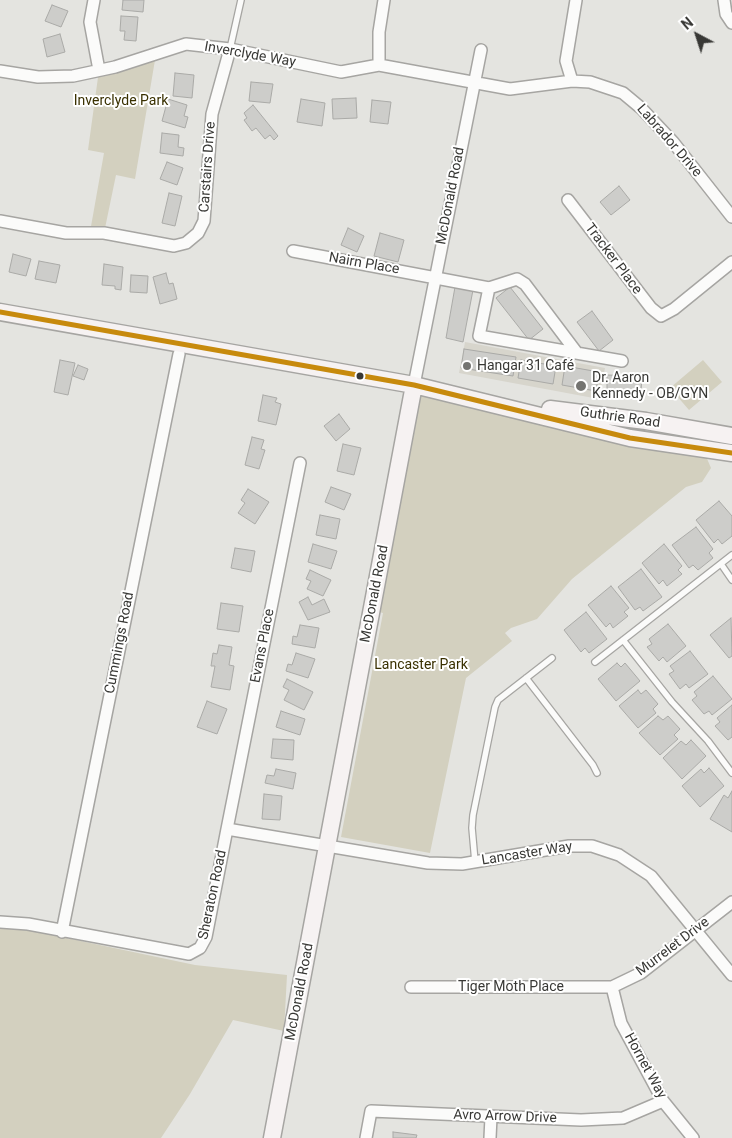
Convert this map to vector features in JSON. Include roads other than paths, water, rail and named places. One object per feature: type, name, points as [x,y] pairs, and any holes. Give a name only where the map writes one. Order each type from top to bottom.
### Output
[{"type":"main road","name":"Guthrie Road","points":[[0,312],[414,385],[630,438],[732,453]]},
{"type":"main road","name":"McDonald Road","points":[[272,1138],[414,385]]},
{"type":"main road","name":"Guthrie Road","points":[[478,401],[646,421],[732,436]]},
{"type":"street","points":[[94,0],[90,22],[99,70]]},
{"type":"street","points":[[380,66],[379,32],[384,0]]},
{"type":"street","points":[[572,81],[566,61],[576,0]]},
{"type":"street","points":[[724,0],[726,14],[732,23]]},
{"type":"street","name":"Inverclyde Way","points":[[0,71],[38,77],[73,76],[115,68],[186,44],[230,49],[341,72],[380,66],[473,83]]},
{"type":"street","name":"Carstairs Drive","points":[[0,221],[66,233],[104,233],[174,246],[186,243],[198,233],[204,221],[212,114],[230,49]]},
{"type":"street","name":"McDonald Road","points":[[414,385],[481,50]]},
{"type":"street","name":"Labrador Drive","points":[[473,83],[510,89],[572,81],[590,82],[623,93],[641,108],[673,142],[732,217]]},
{"type":"street","name":"Tracker Place","points":[[568,200],[651,308],[661,316],[674,309],[732,262]]},
{"type":"street","name":"Nairn Place","points":[[293,251],[489,288]]},
{"type":"street","points":[[576,353],[525,284],[517,279],[489,288],[479,336],[576,353],[622,361]]},
{"type":"street","name":"Cummings Road","points":[[62,932],[179,354]]},
{"type":"street","name":"Evans Place","points":[[227,829],[300,463]]},
{"type":"street","points":[[227,829],[327,846]]},
{"type":"street","name":"Sheraton Road","points":[[0,922],[28,924],[62,932],[189,954],[200,948],[206,937],[227,829]]},
{"type":"street","name":"Lancaster Way","points":[[327,846],[428,863],[462,864],[569,846],[592,846],[619,855],[651,876],[732,975]]},
{"type":"street","name":"Murrelet Drive","points":[[612,987],[641,973],[732,902]]},
{"type":"street","name":"Tiger Moth Place","points":[[411,987],[612,987]]},
{"type":"street","name":"Hornet Way","points":[[612,987],[621,1022],[663,1101],[693,1138]]},
{"type":"street","name":"Avro Arrow Drive","points":[[366,1138],[371,1110],[581,1120],[624,1118],[663,1101]]},
{"type":"street","points":[[490,1138],[491,1117]]},
{"type":"lane","points":[[230,49],[241,0]]},
{"type":"lane","points":[[595,662],[732,555]]},
{"type":"lane","points":[[721,564],[732,580]]},
{"type":"lane","points":[[623,640],[672,702],[708,741],[732,774]]},
{"type":"lane","points":[[475,862],[473,816],[494,707],[498,700],[552,658]]},
{"type":"lane","points":[[526,678],[597,773]]},
{"type":"place","name":"Hangar 31 Café","points":[[467,366]]},
{"type":"place","name":"Dr. Aaron Kennedy - OB/GYN","points":[[581,386]]},
{"type":"park label","name":"Inverclyde Park","points":[[121,101]]},
{"type":"park label","name":"Lancaster Park","points":[[421,665]]}]
